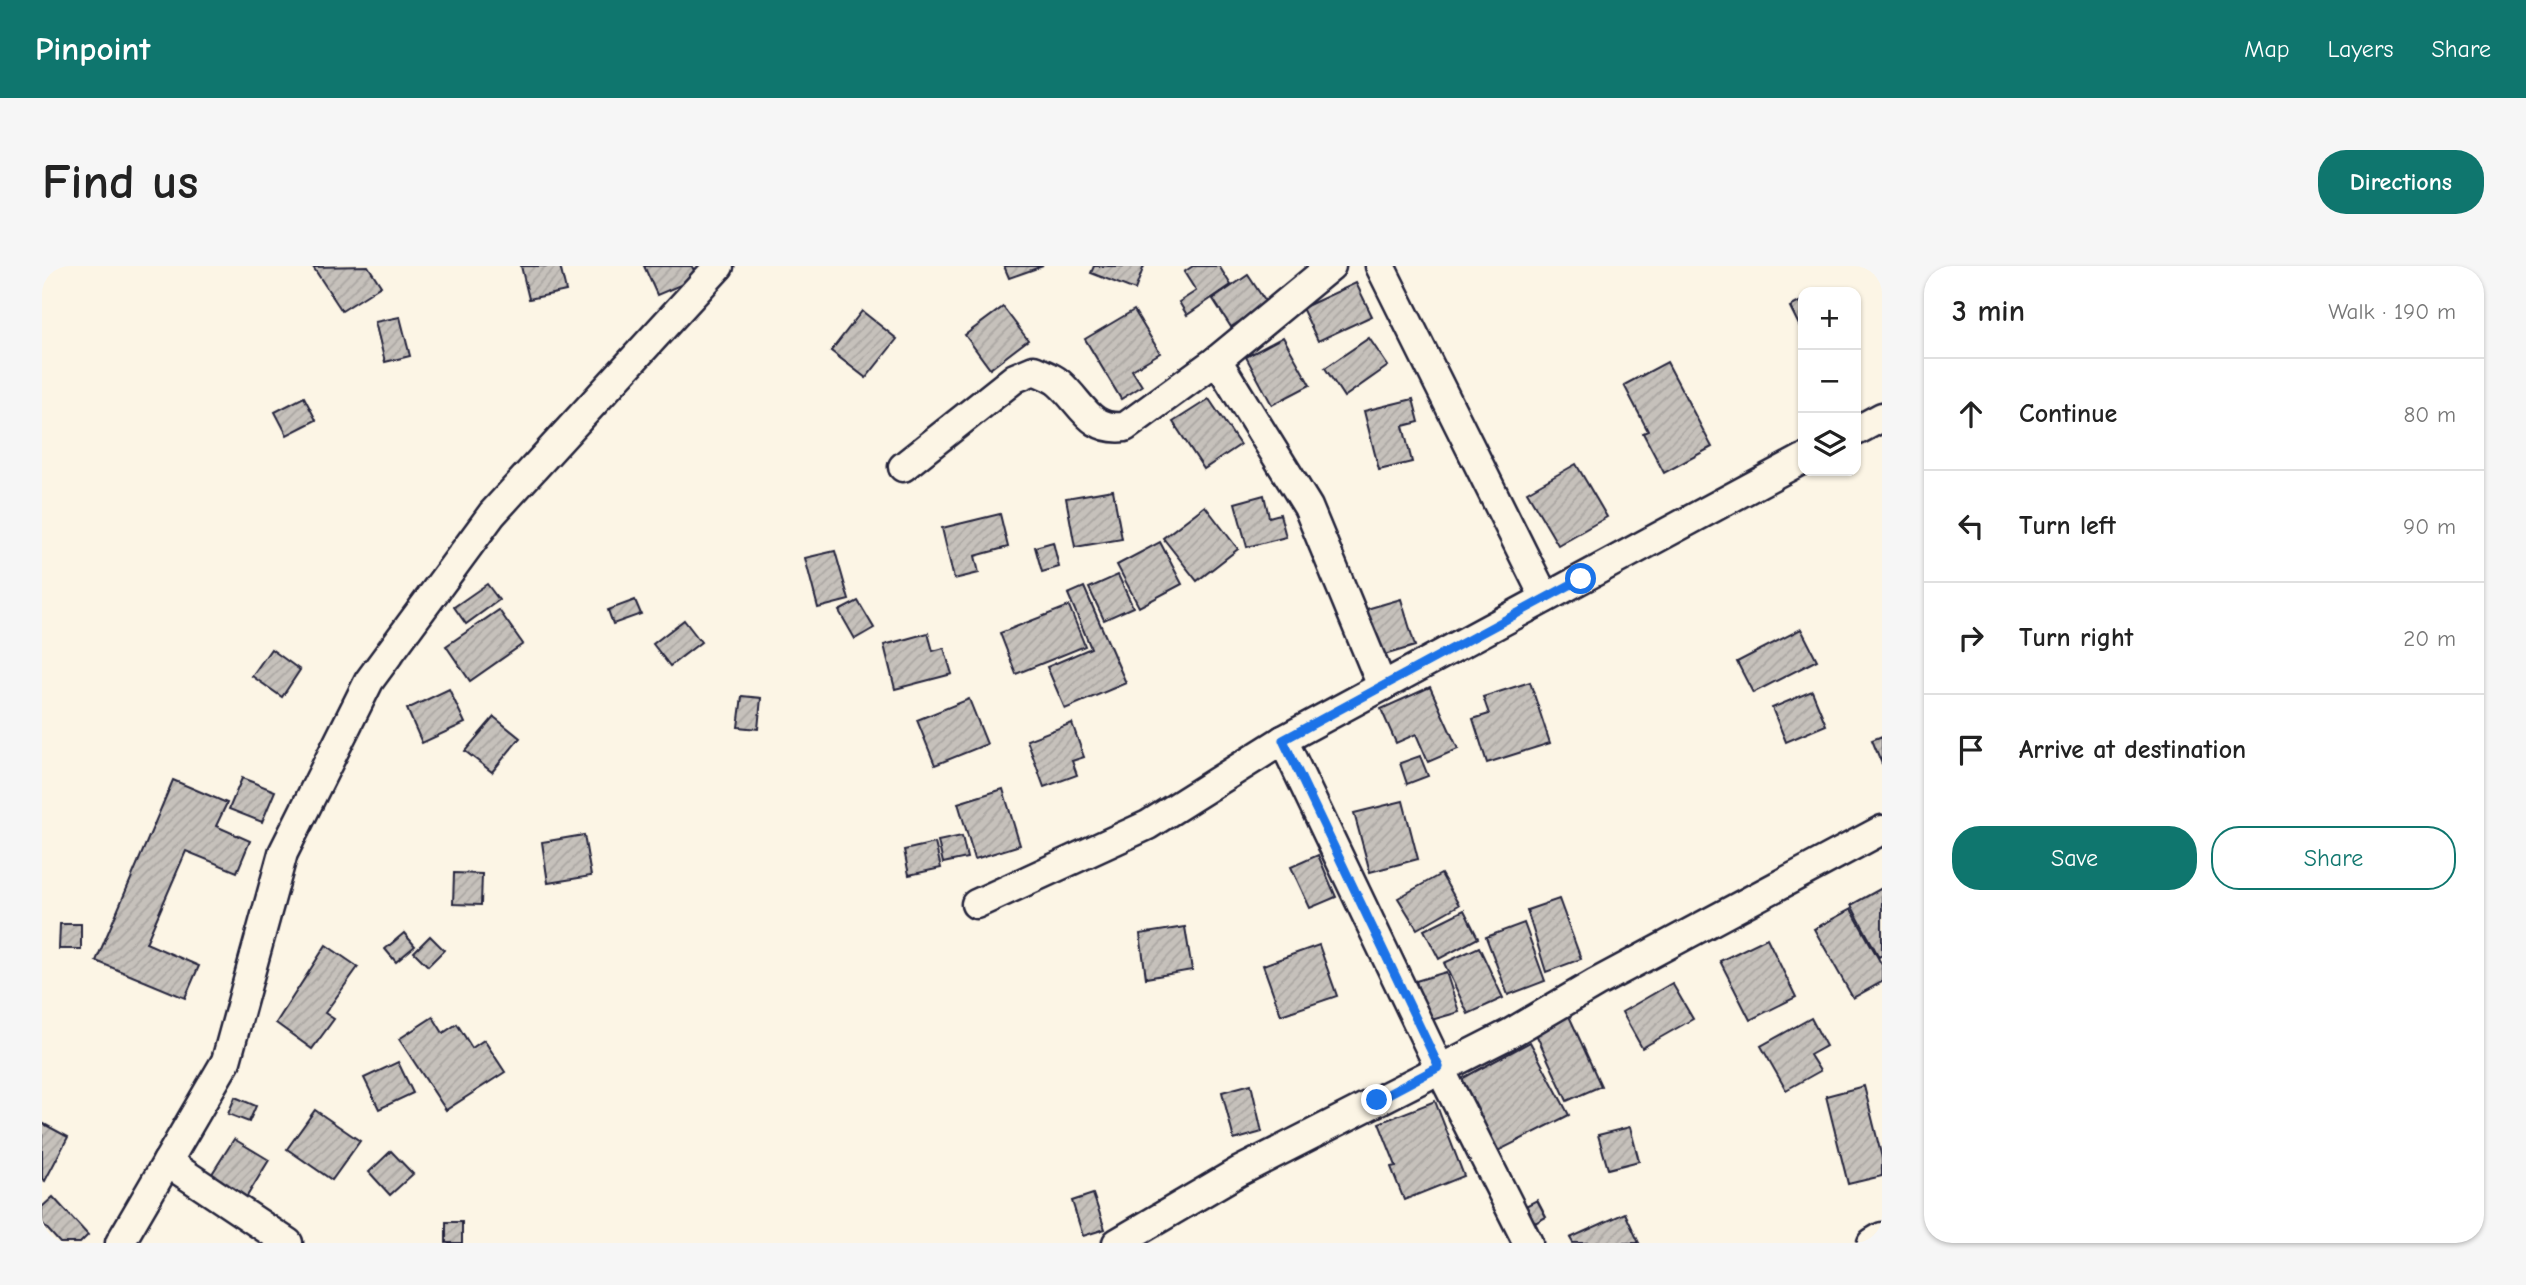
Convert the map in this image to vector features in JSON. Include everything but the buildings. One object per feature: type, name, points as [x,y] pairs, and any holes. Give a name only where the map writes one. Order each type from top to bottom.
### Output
[{"type":"street","points":[[120,1243],[226,1061],[283,853],[369,681],[492,514],[719,266]]},
{"type":"street","points":[[903,467],[1015,378],[1034,370],[1057,381],[1095,423],[1109,429],[1125,428],[1217,360],[1331,266]]},
{"type":"street","points":[[1380,266],[1545,598]]},
{"type":"street","points":[[1217,360],[1308,507],[1382,686]]},
{"type":"street","points":[[1861,428],[1882,417]]},
{"type":"street","points":[[976,904],[1147,825],[1283,740],[1798,463]]},
{"type":"street","points":[[1283,740],[1439,1067],[1528,1243]]},
{"type":"street","points":[[1117,1243],[1238,1172],[1508,1034],[1596,983],[1882,830]]},
{"type":"street","points":[[167,1162],[288,1243]]},
{"type":"street","points":[[1872,1243],[1882,1237]]},
{"type":"route","points":[[1377,1100],[1439,1067],[1283,740],[1581,579]]}]
